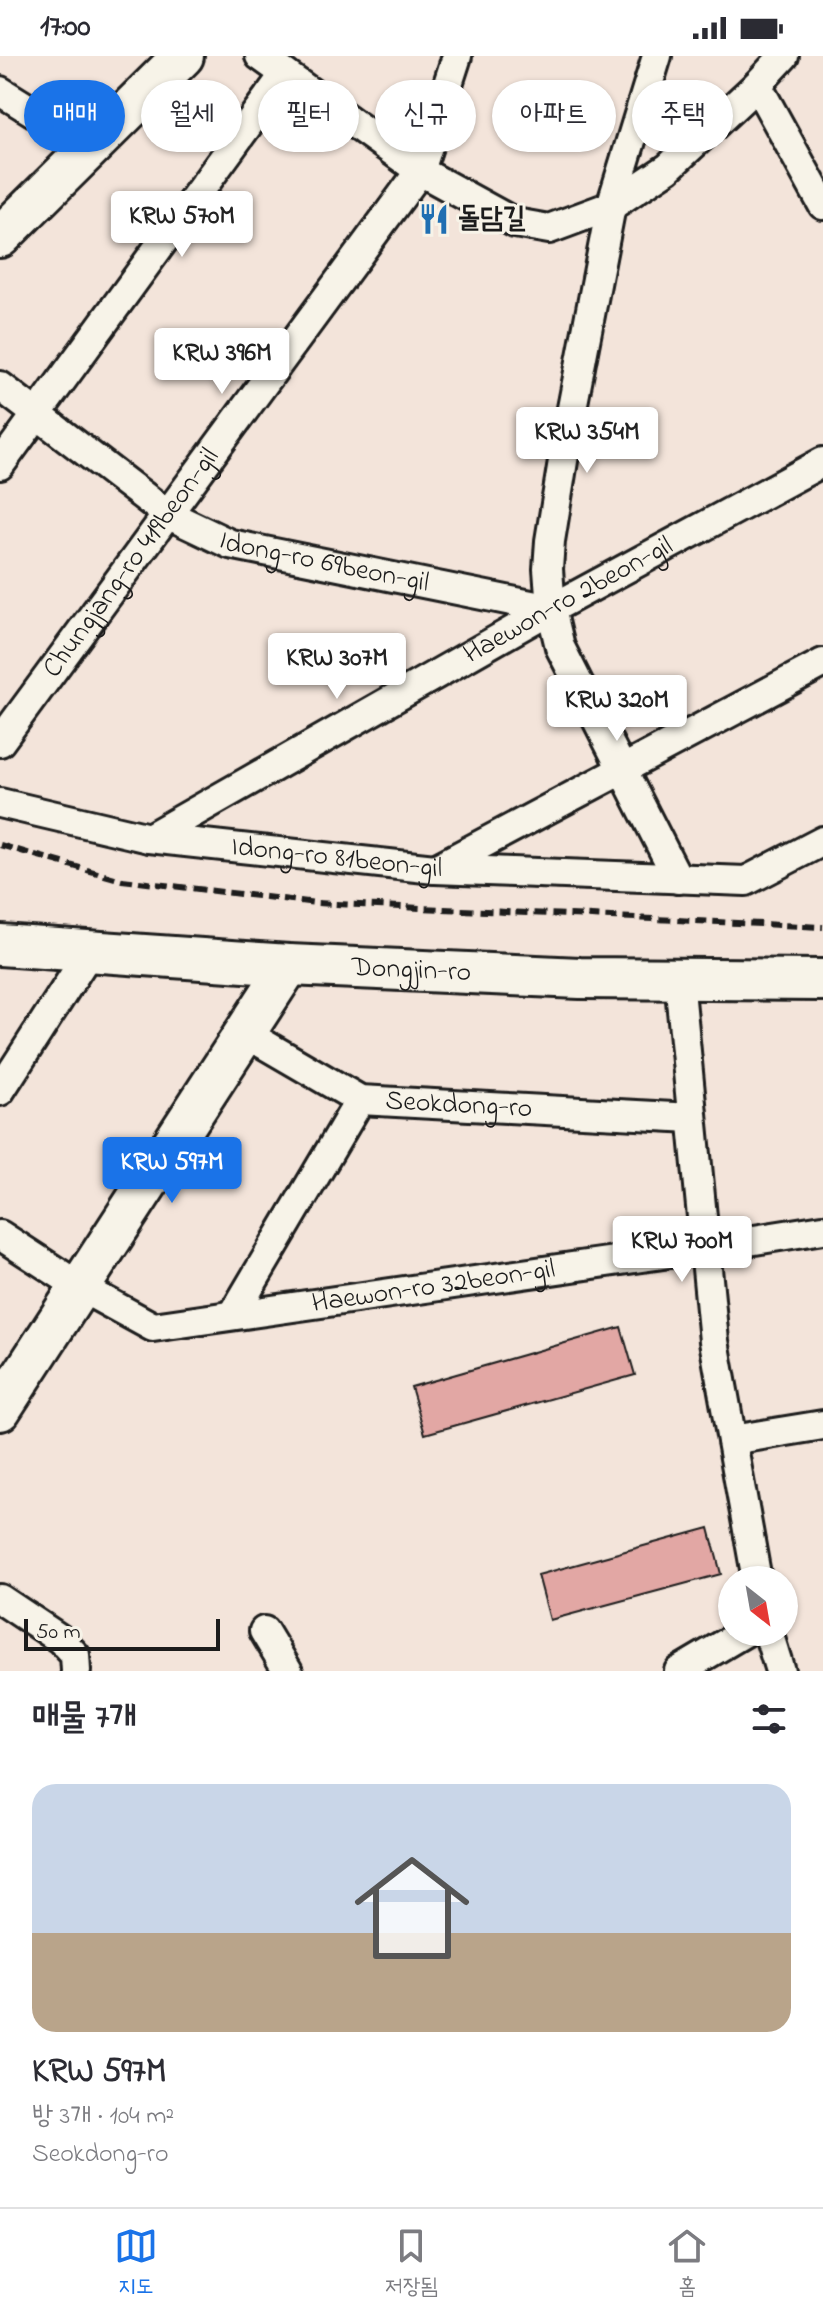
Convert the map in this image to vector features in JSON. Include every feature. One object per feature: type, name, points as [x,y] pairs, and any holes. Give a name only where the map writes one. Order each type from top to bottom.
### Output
[{"type":"main road","points":[[125,113],[183,56]]},
{"type":"main road","points":[[0,237],[85,152]]},
{"type":"main road","name":"Dongjin-ro","points":[[0,945],[289,965],[580,978],[823,980]]},
{"type":"main road","points":[[0,1410],[289,965]]},
{"type":"street","points":[[260,56],[420,171],[515,223],[549,229],[611,206],[668,168],[784,56]]},
{"type":"street","name":"Chungjang-ro 419beon-gil","points":[[0,742],[420,171],[457,56]]},
{"type":"street","points":[[657,56],[611,206],[572,408],[548,569],[551,609],[560,647],[678,879]]},
{"type":"street","points":[[0,465],[285,74]]},
{"type":"street","points":[[757,85],[823,205]]},
{"type":"street","points":[[0,91],[24,106]]},
{"type":"street","name":"Idong-ro 69beon-gil","points":[[0,386],[167,514],[230,544],[551,609]]},
{"type":"street","name":"Haewon-ro 2beon-gil","points":[[149,838],[551,609],[823,462]]},
{"type":"street","points":[[435,869],[823,663]]},
{"type":"street","name":"Idong-ro 81beon-gil","points":[[0,803],[149,838],[435,869],[746,881],[823,841]]},
{"type":"street","points":[[1,1087],[90,951]]},
{"type":"street","points":[[679,979],[714,1341],[754,1566]]},
{"type":"street","name":"Seokdong-ro","points":[[245,1033],[360,1100],[692,1118]]},
{"type":"street","points":[[233,1315],[360,1100]]},
{"type":"street","name":"Haewon-ro 32beon-gil","points":[[0,1235],[80,1287],[153,1327],[823,1229]]},
{"type":"street","points":[[732,1440],[823,1425]]},
{"type":"street","points":[[0,1599],[60,1639],[75,1655],[76,1671]]},
{"type":"street","points":[[264,1631],[288,1671]]},
{"type":"street","points":[[679,1671],[721,1646]]},
{"type":"street","points":[[772,1646],[780,1671]]},
{"type":"building","points":[[621,1327],[635,1375],[425,1434],[411,1387]]},
{"type":"building","points":[[709,1528],[719,1566],[718,1575],[550,1620],[538,1575]]},
{"type":"railway","points":[[0,845],[122,880],[316,903],[823,927]]},
{"type":"place","name":"돌담길","points":[[434,219]]}]
